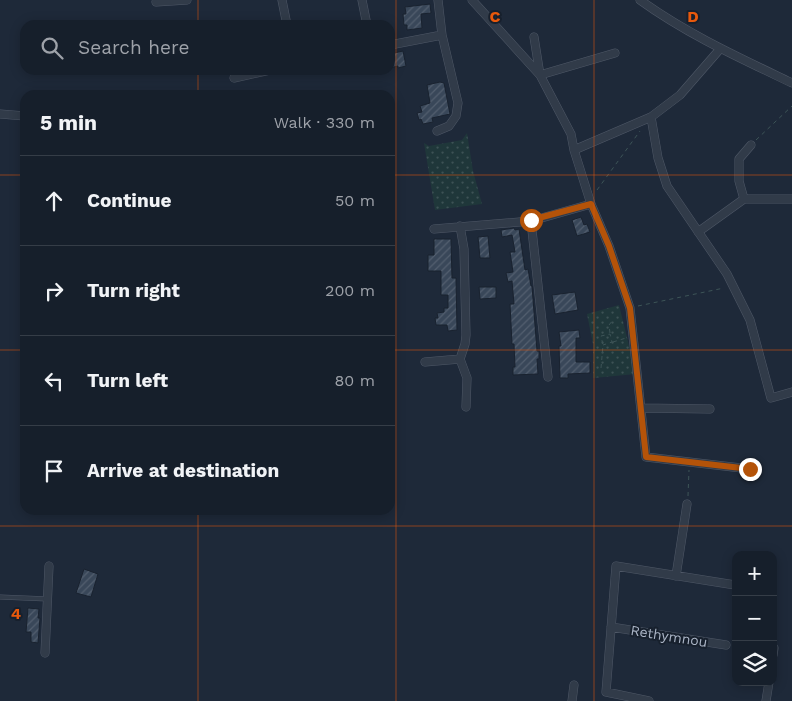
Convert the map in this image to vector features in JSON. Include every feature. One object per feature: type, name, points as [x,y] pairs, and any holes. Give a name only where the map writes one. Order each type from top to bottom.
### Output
[{"type":"street","points":[[156,2],[187,0]]},
{"type":"street","points":[[282,0],[286,20]]},
{"type":"street","points":[[362,0],[366,20]]},
{"type":"street","points":[[437,131],[449,126],[456,116],[458,103],[442,35],[438,0]]},
{"type":"street","points":[[472,0],[540,75],[571,134],[590,202],[609,246],[630,308],[646,457],[750,469]]},
{"type":"street","points":[[640,0],[677,25],[720,49],[792,83]]},
{"type":"street","points":[[395,43],[442,35]]},
{"type":"street","points":[[534,37],[540,75]]},
{"type":"street","points":[[574,150],[650,117],[680,95],[720,49]]},
{"type":"street","points":[[540,75],[615,53]]},
{"type":"street","points":[[234,78],[248,75]]},
{"type":"street","points":[[0,114],[20,116]]},
{"type":"street","points":[[650,117],[658,158],[667,186],[727,274],[750,320],[771,398],[792,392]]},
{"type":"street","points":[[744,199],[738,181],[739,159],[751,145]]},
{"type":"street","points":[[698,232],[744,199],[792,199]]},
{"type":"street","points":[[434,229],[531,220],[590,202]]},
{"type":"street","points":[[531,220],[548,378]]},
{"type":"street","points":[[460,226],[464,249],[466,335],[460,359],[466,378],[466,407]]},
{"type":"street","points":[[426,362],[460,359]]},
{"type":"street","points":[[641,408],[710,409]]},
{"type":"street","points":[[676,576],[687,504]]},
{"type":"street","points":[[45,653],[49,566]]},
{"type":"street","points":[[649,701],[606,692],[616,566],[732,585]]},
{"type":"street","name":"Rethymnou","points":[[612,627],[726,645]]},
{"type":"street","points":[[572,701],[574,685]]},
{"type":"street","points":[[766,701],[768,686]]},
{"type":"lane","points":[[651,8],[655,0]]},
{"type":"lane","points":[[0,597],[48,599]]},
{"type":"path","points":[[751,145],[792,106]]},
{"type":"path","points":[[590,202],[650,117]]},
{"type":"path","points":[[630,308],[733,286]]},
{"type":"path","points":[[612,342],[609,325],[613,320]]},
{"type":"path","points":[[603,345],[626,338],[632,333]]},
{"type":"path","points":[[602,368],[603,345],[601,336],[610,334]]},
{"type":"path","points":[[687,504],[690,462]]},
{"type":"green space","points":[[467,133],[473,171],[482,204],[435,210],[424,143],[429,146],[462,140]]},
{"type":"green space","points":[[619,305],[636,374],[593,378],[593,344],[587,314]]},
{"type":"building","points":[[430,4],[431,13],[421,14],[422,28],[407,30],[407,25],[404,25],[403,14],[406,14],[405,7]]},
{"type":"building","points":[[403,51],[406,66],[395,67],[395,53]]},
{"type":"building","points":[[444,83],[450,114],[432,118],[433,122],[423,124],[421,119],[419,120],[417,113],[422,112],[420,106],[430,103],[427,85]]},
{"type":"building","points":[[581,217],[584,225],[587,224],[590,232],[577,236],[572,220]]},
{"type":"building","points":[[514,228],[515,230],[519,229],[525,270],[528,269],[532,286],[537,351],[539,351],[539,359],[537,359],[538,374],[513,375],[513,367],[515,367],[510,304],[514,304],[512,281],[508,282],[506,273],[513,272],[510,252],[515,252],[512,235],[502,237],[501,230]]},
{"type":"building","points":[[488,236],[490,258],[480,258],[478,237]]},
{"type":"building","points":[[434,239],[451,239],[452,278],[456,278],[457,330],[448,331],[447,325],[436,325],[435,318],[438,318],[437,313],[444,312],[444,308],[448,308],[448,295],[441,295],[441,271],[428,271],[428,255],[434,255]]},
{"type":"building","points":[[479,287],[496,287],[496,298],[480,299]]},
{"type":"building","points":[[575,292],[578,310],[555,314],[552,295]]},
{"type":"building","points":[[579,330],[580,338],[576,338],[576,362],[590,362],[590,373],[568,374],[568,378],[560,378],[559,346],[561,346],[559,332]]},
{"type":"building","points":[[84,569],[98,574],[91,597],[76,593]]},
{"type":"building","points":[[28,608],[39,609],[38,643],[31,642],[31,632],[26,632]]},
{"type":"route","points":[[531,220],[591,204],[609,246],[630,308],[646,457],[750,469]]}]
